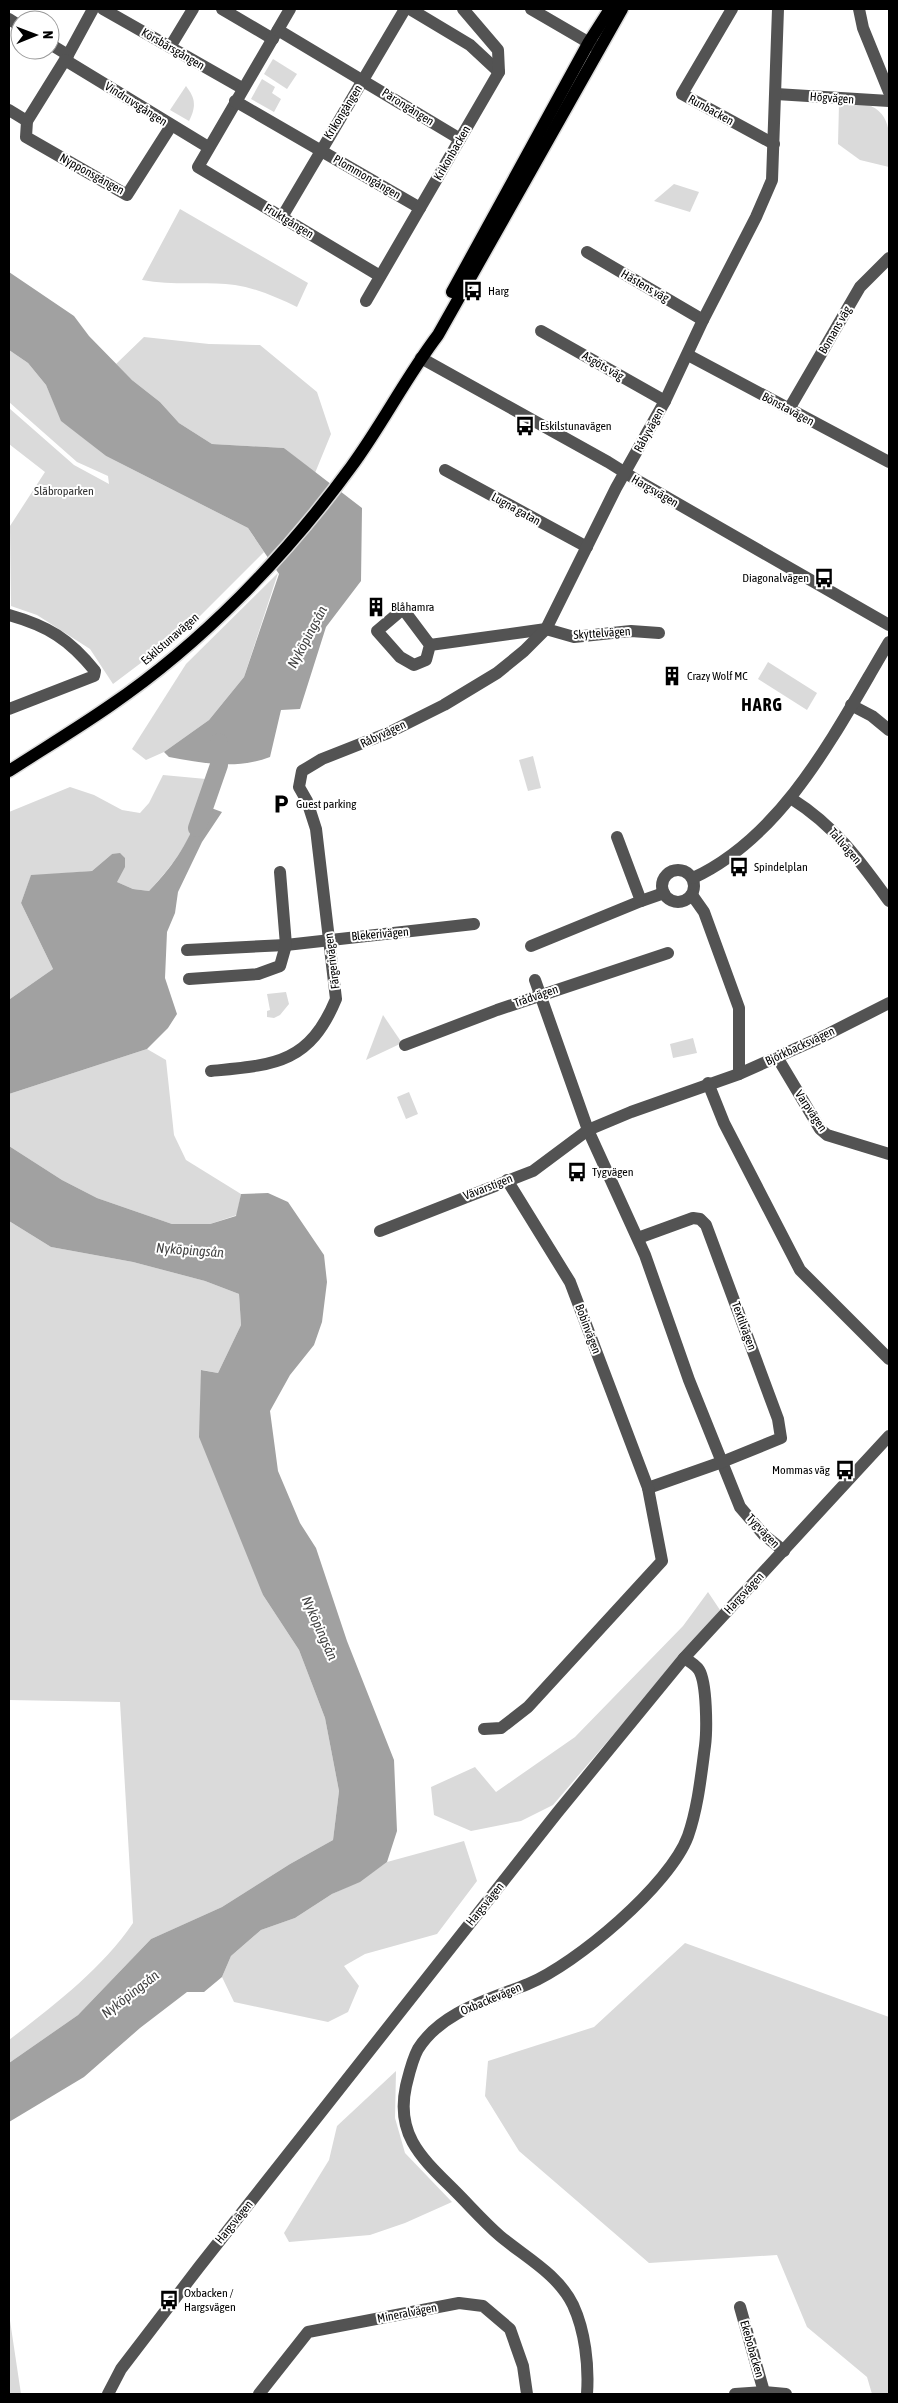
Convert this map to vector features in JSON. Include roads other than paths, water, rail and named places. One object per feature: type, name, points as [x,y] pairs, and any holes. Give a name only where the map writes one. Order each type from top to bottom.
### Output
[{"type":"main road","name":"Eskilstunavägen","points":[[9,770],[111,705],[171,659],[250,587],[286,550],[351,467],[421,358],[438,335],[593,45],[610,9]]},
{"type":"main road","name":"Eskilstunavägen","points":[[593,45],[622,9]]},
{"type":"main road","name":"Eskilstunavägen","points":[[9,764],[41,750]]},
{"type":"street","points":[[170,47],[193,9]]},
{"type":"street","name":"Pärongången","points":[[222,9],[275,34],[363,80],[460,140]]},
{"type":"street","points":[[208,147],[290,9]]},
{"type":"street","name":"Krikongången","points":[[282,217],[405,9]]},
{"type":"street","points":[[410,9],[470,45],[500,72]]},
{"type":"street","points":[[463,9],[498,50],[500,72]]},
{"type":"street","points":[[532,9],[551,13],[593,45]]},
{"type":"street","name":"Runbacken","points":[[732,9],[682,94],[774,144]]},
{"type":"street","name":"Råbyvägen","points":[[302,771],[322,759],[388,733],[444,705],[497,673],[524,651],[546,629],[625,473],[665,401],[703,320],[756,217],[772,180],[778,9]]},
{"type":"street","points":[[859,9],[862,28],[889,92]]},
{"type":"street","points":[[9,110],[27,121],[94,10]]},
{"type":"street","name":"Körsbärsgången","points":[[94,10],[170,47],[242,88]]},
{"type":"street","name":"Vindruvsgången","points":[[60,52],[171,126],[208,147]]},
{"type":"street","name":"Krikonbacken","points":[[366,301],[500,72]]},
{"type":"street","name":"Högvägen","points":[[776,94],[889,101]]},
{"type":"street","name":"Plommongången","points":[[235,101],[420,208]]},
{"type":"street","name":"Nypponsgången","points":[[27,121],[26,137],[127,195],[171,126]]},
{"type":"street","name":"Fruktgången","points":[[208,147],[198,167],[380,276]]},
{"type":"street","name":"Hästens väg","points":[[587,252],[703,320]]},
{"type":"street","name":"Bomans väg","points":[[788,409],[860,287],[889,258]]},
{"type":"street","name":"Asgöts väg","points":[[541,331],[665,401]]},
{"type":"street","name":"Bönstavägen","points":[[688,355],[889,462]]},
{"type":"street","name":"Hargsvägen","points":[[421,358],[889,625]]},
{"type":"street","name":"Lugna gatan","points":[[445,470],[587,547]]},
{"type":"street","points":[[403,609],[430,645],[426,660],[414,665],[400,657],[377,632],[403,609]]},
{"type":"street","points":[[9,615],[31,621],[55,632],[78,650],[94,670],[94,676],[9,709]]},
{"type":"street","points":[[430,645],[546,629]]},
{"type":"street","name":"Skyttelvägen","points":[[546,629],[574,637],[631,631],[659,633]]},
{"type":"street","points":[[693,878],[711,870],[735,854],[792,799],[889,642]]},
{"type":"street","points":[[851,706],[872,716],[889,730]]},
{"type":"street","name":"Färgerivägen","points":[[211,1071],[263,1066],[290,1057],[303,1049],[327,1021],[336,999],[316,829],[299,787],[302,771]]},
{"type":"street","name":"Tallvägen","points":[[792,799],[817,815],[850,849],[889,902]]},
{"type":"street","points":[[617,837],[641,901]]},
{"type":"street","points":[[674,870],[685,871],[693,878],[694,887],[692,895],[679,902],[670,900],[664,893],[662,882],[674,870]]},
{"type":"street","points":[[189,979],[258,974],[280,966],[286,945],[280,872]]},
{"type":"street","points":[[531,946],[664,893]]},
{"type":"street","points":[[692,895],[704,912],[738,1008],[738,1074]]},
{"type":"street","name":"Blekerivägen","points":[[187,950],[286,945],[474,924]]},
{"type":"street","name":"Trådvägen","points":[[405,1045],[541,995],[668,953]]},
{"type":"street","name":"Tygvägen","points":[[535,980],[588,1130],[638,1238],[740,1506],[764,1535],[784,1552]]},
{"type":"street","name":"Björkbacksvägen","points":[[708,1083],[738,1074],[777,1057],[889,1002]]},
{"type":"street","name":"Varpvägen","points":[[777,1057],[815,1122],[827,1135],[889,1154]]},
{"type":"street","points":[[588,1130],[708,1083],[724,1123],[800,1270],[889,1359]]},
{"type":"street","name":"Vävarstigen","points":[[380,1231],[533,1171],[588,1130]]},
{"type":"street","name":"Bobinvägen","points":[[484,1729],[501,1728],[528,1707],[662,1561],[648,1488],[570,1282],[507,1180]]},
{"type":"street","name":"Textilvägen","points":[[638,1238],[693,1218],[700,1219],[706,1225],[778,1419],[781,1438],[722,1462]]},
{"type":"street","name":"Hargsvägen","points":[[108,2394],[121,2369],[199,2266],[468,1924],[684,1658],[784,1552],[889,1436]]},
{"type":"street","points":[[648,1488],[722,1462]]},
{"type":"street","name":"Oxbackevägen","points":[[587,2394],[588,2376],[585,2345],[573,2304],[554,2278],[498,2235],[414,2148],[404,2123],[403,2102],[409,2071],[418,2049],[442,2022],[468,2007],[531,1982],[562,1966],[603,1935],[640,1901],[677,1854],[687,1837],[698,1797],[706,1740],[704,1683],[699,1668],[684,1658]]},
{"type":"street","name":"Mineralvägen","points":[[258,2394],[308,2332],[459,2304],[483,2306],[510,2329],[522,2366],[527,2394]]},
{"type":"street","name":"Ekebobacken","points":[[740,2307],[764,2392]]},
{"type":"street","name":"Ekebobacken","points":[[735,2394],[764,2392],[786,2394]]},
{"type":"water","points":[[9,272],[74,316],[89,336],[132,380],[160,402],[179,423],[212,444],[284,448],[362,508],[361,581],[326,627],[300,709],[281,710],[270,757],[245,763],[220,764],[169,757],[164,752],[209,720],[244,677],[279,574],[248,528],[106,456],[61,421],[46,385],[28,363],[9,350]]},
{"type":"water","points":[[203,805],[222,812],[202,842],[178,892],[175,913],[167,932],[165,978],[177,1014],[168,1028],[147,1049],[9,1094],[10,999],[53,969],[21,903],[31,875],[92,871],[112,854],[120,853],[125,858],[125,867],[117,882],[133,889],[149,891],[167,871],[181,851]]},
{"type":"water","points":[[9,1146],[62,1180],[97,1198],[172,1224],[210,1224],[236,1216],[241,1194],[268,1193],[288,1202],[324,1255],[327,1282],[322,1322],[314,1345],[290,1375],[270,1411],[278,1471],[300,1523],[316,1548],[347,1641],[394,1760],[397,1831],[387,1862],[360,1882],[332,1894],[295,1918],[261,1930],[231,1956],[222,1977],[204,1992],[187,1992],[140,2028],[84,2077],[9,2122],[9,2063],[78,2015],[151,1939],[222,1907],[290,1864],[333,1840],[339,1791],[325,1718],[299,1650],[263,1595],[199,1437],[201,1370],[218,1373],[241,1325],[239,1294],[205,1281],[133,1262],[51,1247],[9,1221]]},
{"type":"waterway","name":"Nyköpingsån","points":[[197,828],[219,765],[219,742]]},
{"type":"place","name":"Harg","points":[[473,291]]},
{"type":"place","name":"Eskilstunavägen","points":[[525,426]]},
{"type":"place","name":"Diagonalvägen","points":[[824,578]]},
{"type":"place","name":"Blåhamra","points":[[376,607]]},
{"type":"place","name":"Crazy Wolf MC","points":[[672,676]]},
{"type":"place","name":"Guest parking","points":[[281,804]]},
{"type":"place","name":"Spindelplan","points":[[739,867]]},
{"type":"place","name":"Tygvägen","points":[[577,1172]]},
{"type":"place","name":"Mommas väg","points":[[845,1470]]},
{"type":"place","name":"Oxbacken / Hargsvägen","points":[[169,2300]]},
{"type":"district","name":"HARG","points":[[762,705]]},
{"type":"park label","name":"Släbroparken","points":[[64,491]]}]
